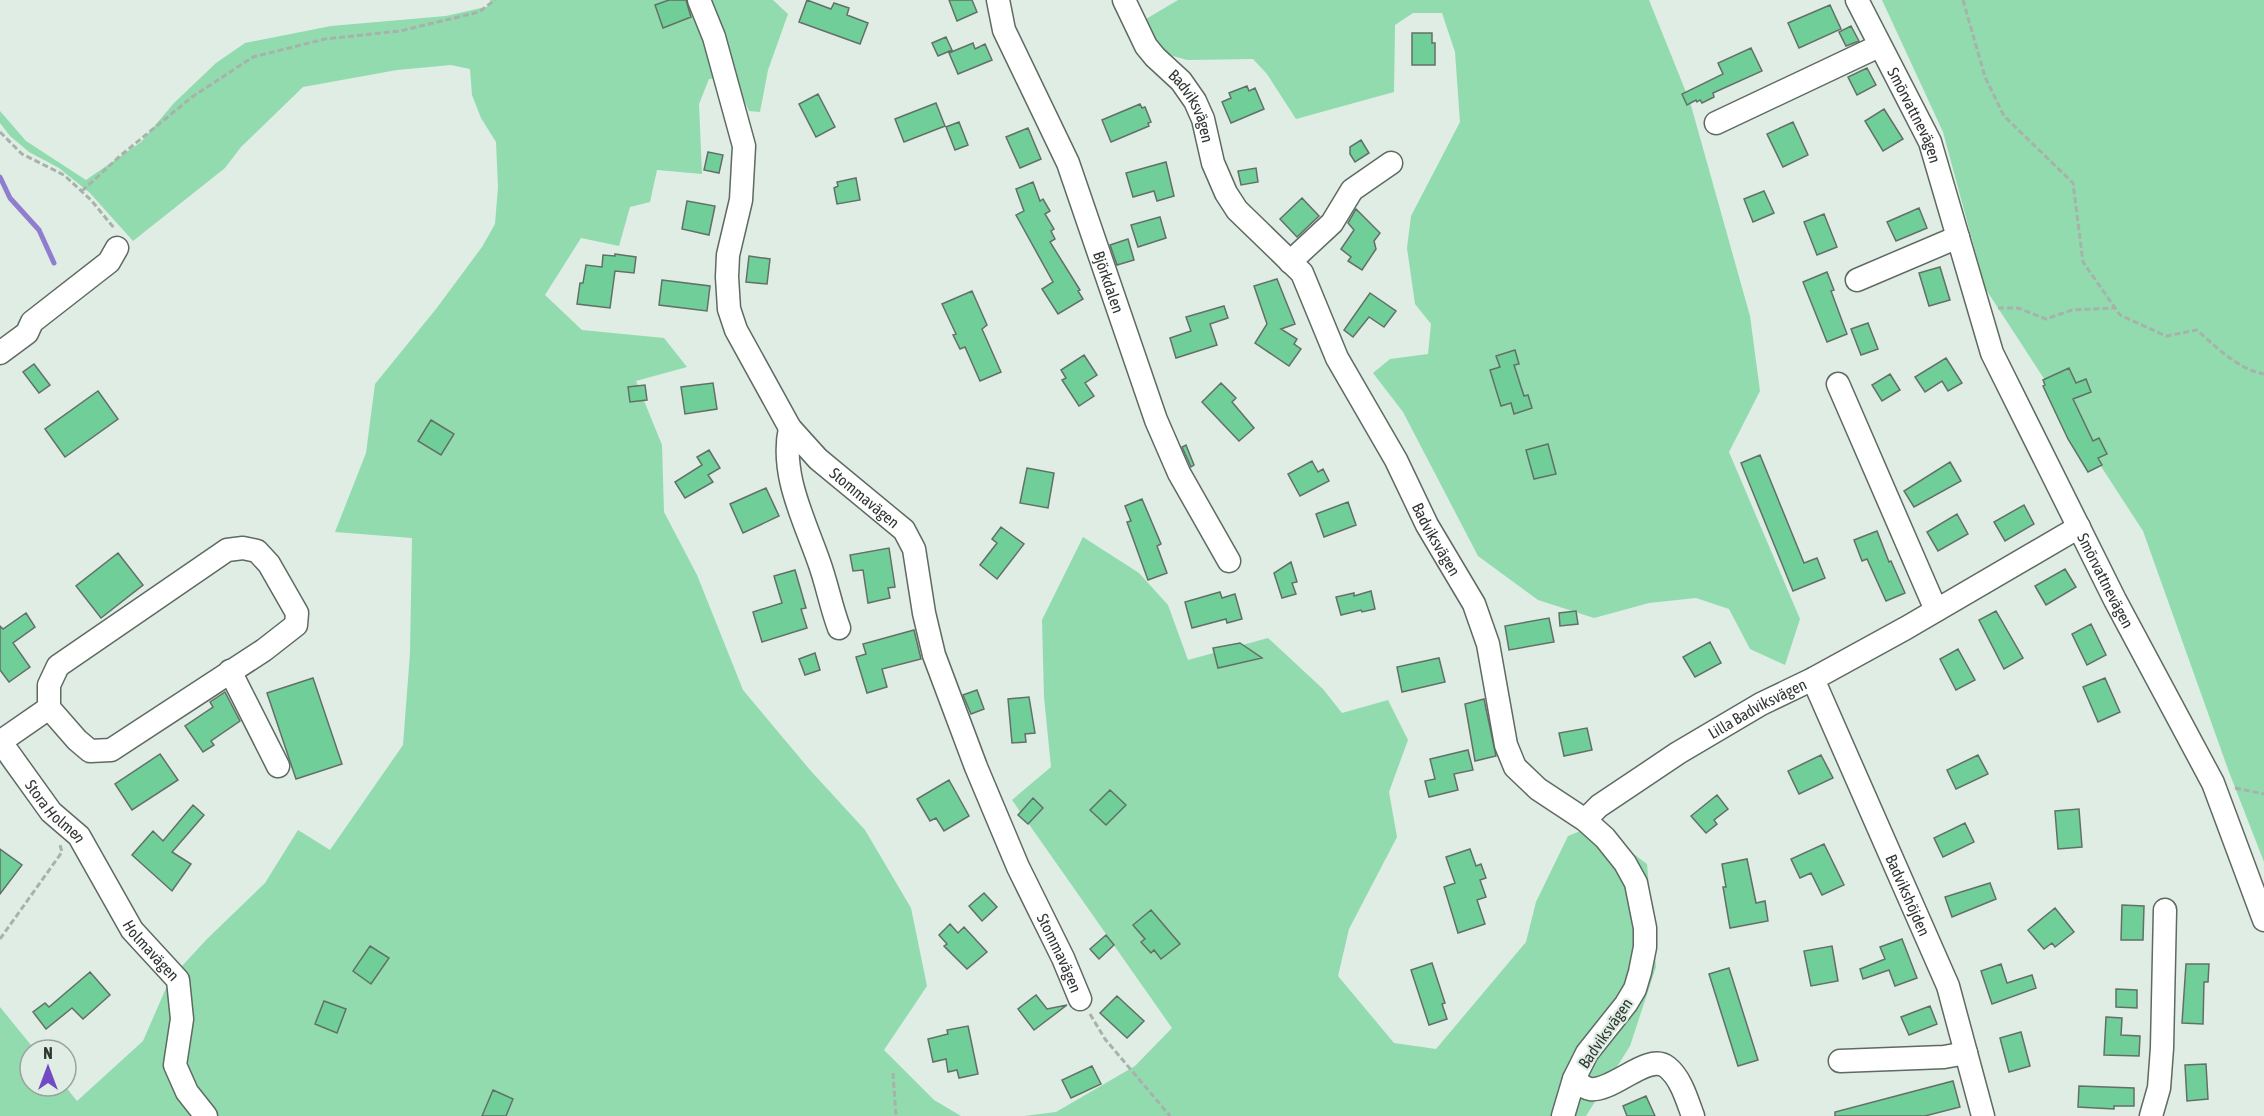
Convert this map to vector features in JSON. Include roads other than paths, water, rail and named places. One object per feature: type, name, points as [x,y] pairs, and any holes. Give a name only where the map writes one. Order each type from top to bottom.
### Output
[{"type":"street","name":"Stommavägen","points":[[699,0],[714,38],[744,146],[741,200],[728,255],[726,287],[729,309],[736,330],[790,428],[819,459],[904,530],[911,540],[924,613],[939,666],[976,767],[1018,867],[1063,958],[1080,999]]},
{"type":"street","name":"Björkdalen","points":[[998,0],[1004,30],[1068,163],[1156,420],[1179,473],[1229,561]]},
{"type":"street","name":"Badviksvägen","points":[[1124,0],[1146,46],[1180,81],[1195,101],[1203,119],[1213,162],[1226,194],[1237,210],[1302,273],[1337,358],[1395,460],[1427,525],[1474,604],[1488,644],[1506,745],[1515,767],[1538,789],[1585,820],[1605,838],[1632,875],[1645,928],[1645,947],[1635,989],[1587,1053],[1574,1079],[1563,1116]]},
{"type":"street","name":"Smörvattnevägen","points":[[1857,0],[1930,142],[1992,353],[2161,689],[2213,783],[2264,920]]},
{"type":"street","points":[[1716,123],[1879,46]]},
{"type":"street","points":[[1290,262],[1332,223],[1352,190],[1391,163]]},
{"type":"street","points":[[1857,280],[1958,237]]},
{"type":"street","points":[[0,353],[27,333],[32,322],[109,262],[117,248]]},
{"type":"street","points":[[1838,384],[1936,610]]},
{"type":"street","points":[[790,428],[786,446],[787,465],[803,523],[819,564],[839,628]]},
{"type":"street","name":"Lilla Badviksvägen","points":[[1585,820],[1599,806],[1678,753],[1761,704],[1813,679],[1936,610],[2079,526]]},
{"type":"street","points":[[243,548],[257,552],[269,564],[297,613],[296,625],[264,650],[111,750],[90,752],[49,708],[49,685],[58,666],[227,550],[243,548]]},
{"type":"street","points":[[230,671],[278,766]]},
{"type":"street","name":"Badvikshöjden","points":[[1813,679],[1948,986],[1983,1116]]},
{"type":"street","points":[[0,742],[49,708]]},
{"type":"street","name":"Stora Holmen","points":[[0,742],[51,812],[79,836],[106,885]]},
{"type":"street","name":"Holmavägen","points":[[106,885],[132,930],[178,980],[182,1019],[175,1065],[187,1092],[206,1116]]},
{"type":"street","points":[[2151,1116],[2159,1088],[2162,1048],[2165,910]]},
{"type":"street","points":[[1840,1061],[1944,1057],[1966,1053]]},
{"type":"street","name":"Badviksvägen","points":[[1574,1079],[1587,1089],[1600,1089],[1618,1082],[1645,1066],[1664,1065],[1683,1090],[1693,1116]]},
{"type":"waterway","points":[[0,177],[10,198],[39,230],[54,263]]}]
